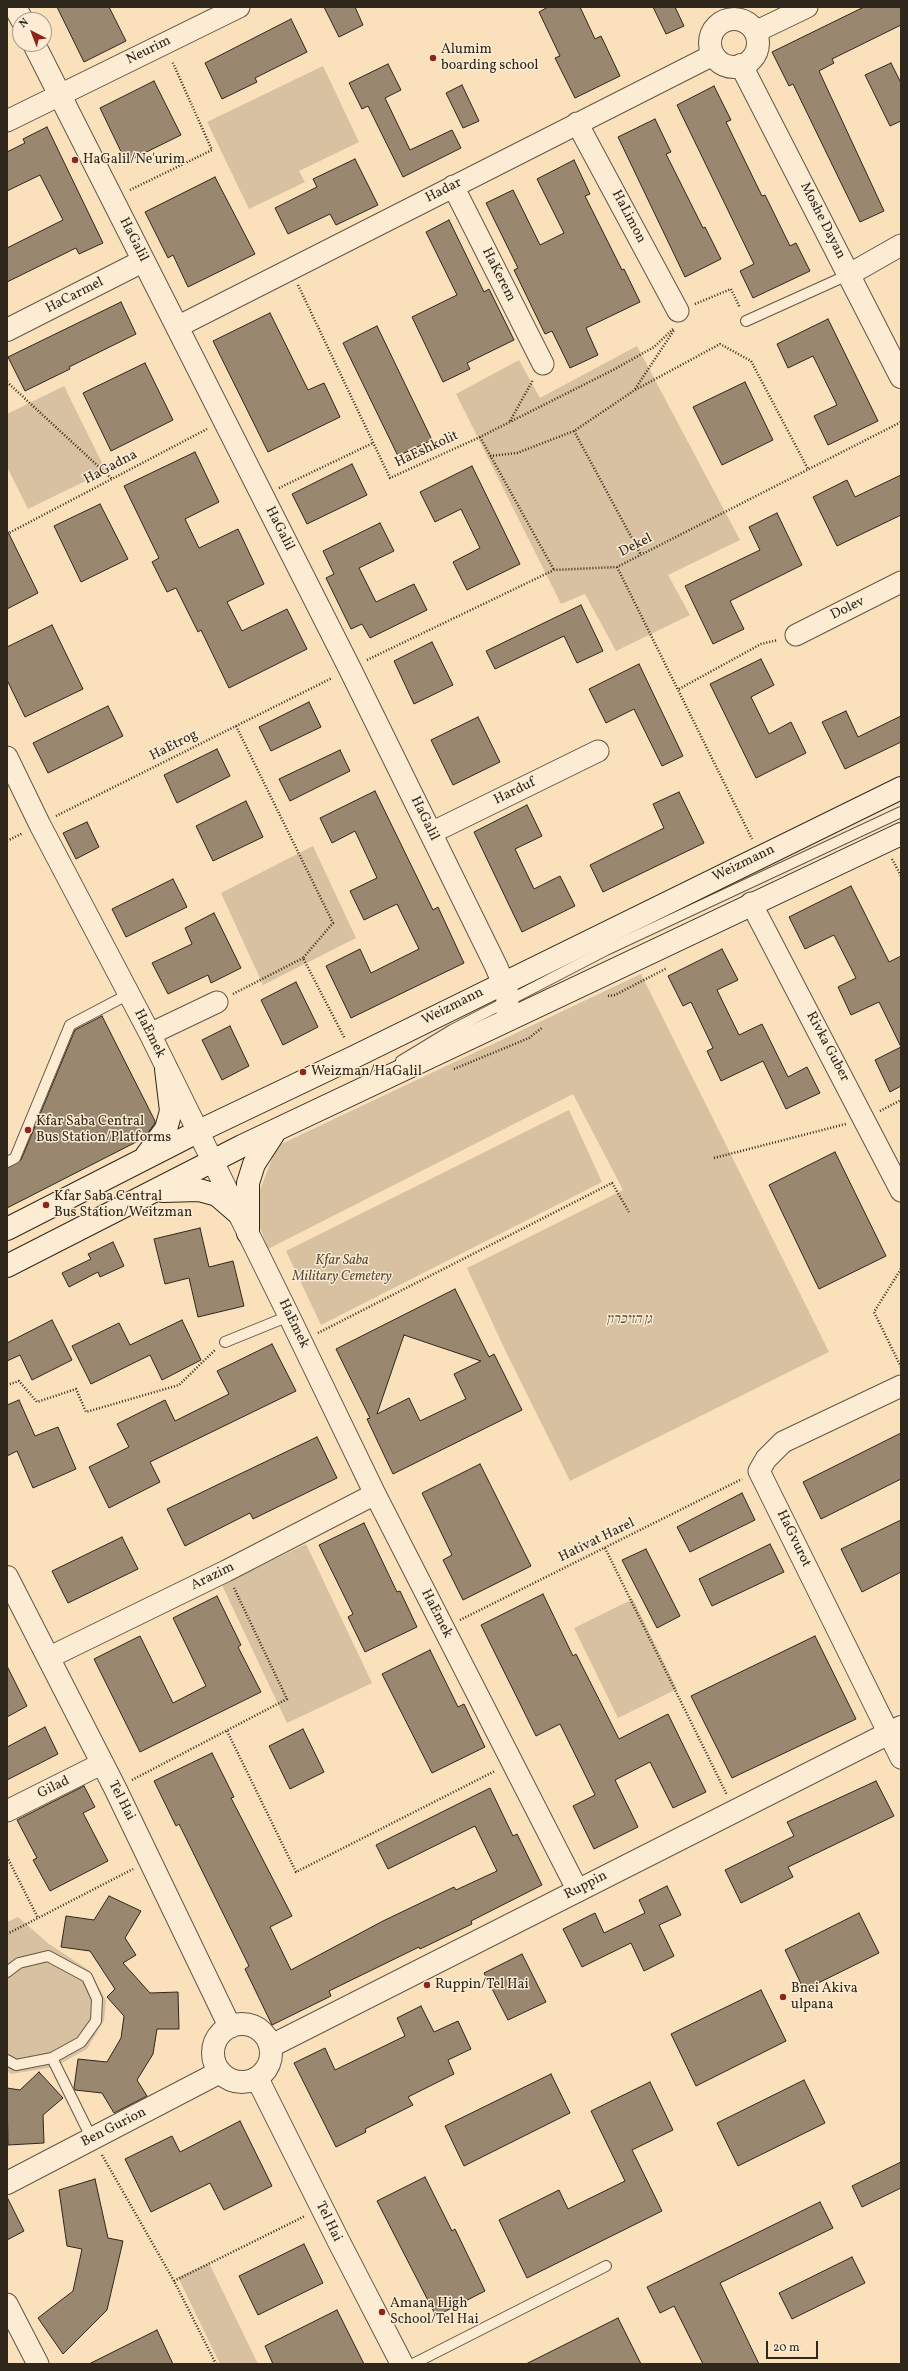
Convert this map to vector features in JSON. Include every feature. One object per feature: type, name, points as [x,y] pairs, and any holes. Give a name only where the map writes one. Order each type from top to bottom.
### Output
[{"type":"street","name":"Neurim","points":[[7,121],[239,7]]},
{"type":"street","points":[[755,32],[807,7]]},
{"type":"street","points":[[720,14],[742,20],[750,25],[755,32],[757,48],[754,56],[741,65],[725,65],[713,55],[710,47],[712,32],[720,14]]},
{"type":"street","name":"HaGalil","points":[[38,52],[350,669],[431,833],[507,1001]]},
{"type":"street","name":"Hadar","points":[[177,327],[713,55]]},
{"type":"street","name":"Moshe Dayan","points":[[741,65],[850,274],[901,377]]},
{"type":"street","name":"HaLimon","points":[[577,123],[678,312]]},
{"type":"street","name":"HaKerem","points":[[453,186],[543,364]]},
{"type":"street","points":[[850,274],[901,245]]},
{"type":"street","name":"HaCarmel","points":[[7,330],[143,262]]},
{"type":"street","name":"Dolev","points":[[796,635],[901,582]]},
{"type":"street","name":"Harduf","points":[[431,833],[598,752]]},
{"type":"street","name":"HaEmek","points":[[7,757],[40,825],[150,1034],[197,1132],[290,1316],[375,1494],[578,1890]]},
{"type":"street","name":"Weizmann","points":[[7,1266],[154,1192],[212,1160],[361,1090],[507,1001],[760,856],[901,788]]},
{"type":"street","name":"Weizmann","points":[[7,1229],[141,1162],[197,1132],[354,1057],[507,1001],[751,903],[901,834]]},
{"type":"street","name":"Rivka Guber","points":[[751,903],[865,1119],[901,1191]]},
{"type":"street","points":[[150,1034],[217,1002]]},
{"type":"street","points":[[141,1162],[166,1129],[171,1111],[166,1069]]},
{"type":"street","points":[[244,1224],[248,1183],[254,1164],[276,1130]]},
{"type":"street","points":[[154,1192],[180,1189],[199,1190],[217,1195],[244,1224]]},
{"type":"street","points":[[759,1471],[766,1459],[783,1442],[901,1386]]},
{"type":"street","name":"HaGvurot","points":[[759,1471],[894,1730],[901,1758]]},
{"type":"street","name":"Arazim","points":[[50,1657],[226,1571],[375,1494]]},
{"type":"street","name":"Tel Hai","points":[[8,1583],[50,1657],[230,2027]]},
{"type":"street","name":"Ruppin","points":[[271,2046],[894,1730]]},
{"type":"street","name":"Gilad","points":[[7,1811],[101,1764]]},
{"type":"street","points":[[241,2024],[251,2025],[260,2030],[267,2037],[271,2046],[270,2063],[265,2071],[257,2078],[248,2082],[238,2082],[229,2079],[220,2072],[214,2061],[216,2041],[222,2033],[230,2027],[241,2024]]},
{"type":"street","name":"Ben Gurion","points":[[7,2183],[220,2072]]},
{"type":"street","name":"Tel Hai","points":[[257,2078],[321,2208],[402,2364]]},
{"type":"street","points":[[7,2304],[38,2364]]},
{"type":"lane","points":[[746,321],[850,274]]},
{"type":"lane","points":[[507,1001],[606,950],[901,812]]},
{"type":"lane","points":[[507,1001],[606,950]]},
{"type":"lane","points":[[7,1162],[16,1158],[70,1025],[129,994]]},
{"type":"lane","points":[[225,1342],[290,1316]]},
{"type":"lane","points":[[7,1972],[19,1963],[48,1956],[87,1977],[97,2000],[96,2021],[81,2042],[52,2058],[16,2065],[7,2060]]},
{"type":"lane","points":[[52,2058],[92,2139]]},
{"type":"lane","points":[[413,2364],[606,2266]]},
{"type":"path","points":[[112,199],[212,150],[165,44]]},
{"type":"path","name":"HaEshkolit","points":[[290,269],[390,478],[480,437],[554,570]]},
{"type":"path","points":[[678,312],[731,289],[746,321]]},
{"type":"path","points":[[480,437],[654,347],[675,327],[635,390]]},
{"type":"path","points":[[490,456],[517,453],[574,431],[635,390],[720,344],[751,361],[808,469]]},
{"type":"path","points":[[509,422],[543,364]]},
{"type":"path","points":[[7,382],[112,479]]},
{"type":"path","name":"HaGadna","points":[[7,534],[224,420]]},
{"type":"path","name":"Dekel","points":[[350,669],[554,570],[617,567],[901,422]]},
{"type":"path","points":[[574,431],[641,555]]},
{"type":"path","points":[[263,496],[373,443]]},
{"type":"path","points":[[617,567],[679,689],[760,856]]},
{"type":"path","points":[[679,689],[761,644],[796,635]]},
{"type":"path","name":"HaEtrog","points":[[7,841],[350,669]]},
{"type":"path","points":[[217,1002],[303,958],[334,923],[236,726]]},
{"type":"path","points":[[303,958],[354,1057]]},
{"type":"path","points":[[714,1158],[865,1119],[901,1100]]},
{"type":"path","points":[[302,1342],[612,1183],[629,1212]]},
{"type":"path","points":[[901,1269],[874,1312],[901,1368]]},
{"type":"path","points":[[7,1385],[19,1381],[37,1402],[76,1389],[86,1412],[179,1385],[225,1342]]},
{"type":"path","name":"Hativat Harel","points":[[443,1628],[759,1471]]},
{"type":"path","points":[[605,1548],[735,1810]]},
{"type":"path","points":[[115,1788],[287,1699],[226,1571]]},
{"type":"path","points":[[227,1731],[296,1872],[512,1763]]},
{"type":"path","points":[[7,1857],[38,1918]]},
{"type":"path","points":[[7,1934],[150,1861]]},
{"type":"path","points":[[92,2139],[174,2281],[216,2364]]},
{"type":"path","points":[[174,2281],[321,2208]]},
{"type":"green space","points":[[323,66],[359,142],[299,171],[305,182],[249,209],[207,122]]},
{"type":"green space","points":[[637,346],[740,540],[668,575],[690,615],[616,651],[585,594],[561,604],[456,394],[519,360],[540,398]]},
{"type":"green space","points":[[64,386],[106,471],[28,509],[7,467],[7,414]]},
{"type":"green space","points":[[313,846],[356,938],[263,985],[221,893]]},
{"type":"green space","name":"גן הזיכרון","points":[[641,974],[829,1352],[570,1481],[506,1352],[467,1268],[623,1190],[573,1094],[268,1249],[253,1208],[277,1146]]},
{"type":"green space","name":"Kfar Saba Military Cemetery","points":[[569,1110],[602,1182],[321,1325],[286,1251]]},
{"type":"green space","points":[[306,1544],[372,1683],[287,1723],[222,1585]]},
{"type":"green space","points":[[633,1599],[677,1689],[618,1718],[574,1628]]},
{"type":"green space","points":[[18,1917],[49,1944],[90,1971],[106,2001],[104,2020],[87,2049],[54,2067],[11,2074],[7,2071],[7,1922]]},
{"type":"green space","points":[[209,2263],[258,2364],[220,2364],[178,2277]]},
{"type":"building","points":[[57,7],[109,7],[126,41],[84,62]]},
{"type":"building","points":[[324,7],[355,7],[363,25],[339,37]]},
{"type":"building","points":[[548,7],[580,7],[595,39],[601,36],[620,76],[575,98],[555,58],[560,56],[539,12]]},
{"type":"building","points":[[653,7],[675,7],[684,26],[666,34]]},
{"type":"building","points":[[864,7],[901,7],[901,25],[832,59],[834,63],[819,71],[884,211],[860,222],[793,84],[789,86],[772,52]]},
{"type":"building","points":[[291,19],[307,52],[255,78],[257,82],[222,99],[205,63]]},
{"type":"building","points":[[891,63],[901,83],[901,121],[890,126],[865,75]]},
{"type":"building","points":[[388,64],[401,90],[385,98],[410,150],[452,130],[461,148],[403,177],[368,106],[362,109],[349,83]]},
{"type":"building","points":[[154,81],[181,135],[126,162],[100,108]]},
{"type":"building","points":[[462,85],[479,121],[463,128],[446,93]]},
{"type":"building","points":[[714,86],[731,120],[726,122],[762,196],[765,195],[790,246],[796,243],[810,271],[753,298],[740,271],[754,264],[677,105]]},
{"type":"building","points":[[655,119],[671,152],[666,154],[703,228],[705,227],[721,259],[685,277],[618,137]]},
{"type":"building","points":[[47,127],[103,243],[79,254],[76,248],[7,282],[7,248],[63,220],[40,175],[7,191],[7,152],[25,143],[23,139]]},
{"type":"building","points":[[355,159],[378,205],[336,225],[330,214],[288,234],[275,208],[317,187],[313,179]]},
{"type":"building","points":[[574,160],[590,194],[585,196],[622,270],[624,269],[640,302],[586,328],[598,355],[570,368],[552,331],[545,334],[514,270],[518,268],[486,203],[513,190],[540,245],[564,233],[537,179]]},
{"type":"building","points":[[215,177],[255,254],[188,287],[173,255],[168,258],[145,212]]},
{"type":"building","points":[[449,220],[484,292],[489,289],[514,340],[467,363],[470,369],[443,382],[412,317],[457,295],[426,232]]},
{"type":"building","points":[[121,302],[136,334],[69,367],[70,369],[25,391],[8,357]]},
{"type":"building","points":[[270,313],[308,390],[324,383],[340,417],[268,452],[213,341]]},
{"type":"building","points":[[828,319],[878,421],[828,445],[814,416],[837,405],[813,356],[788,368],[777,344]]},
{"type":"building","points":[[377,326],[432,440],[398,456],[343,343]]},
{"type":"building","points":[[145,363],[173,420],[111,451],[83,393]]},
{"type":"building","points":[[745,382],[773,440],[722,465],[693,407]]},
{"type":"building","points":[[195,452],[219,502],[185,519],[199,548],[238,529],[264,584],[227,602],[242,631],[287,609],[307,649],[229,688],[201,630],[198,632],[176,588],[167,592],[152,562],[159,558],[124,486]]},
{"type":"building","points":[[352,464],[367,495],[307,524],[292,494]]},
{"type":"building","points":[[472,466],[520,564],[467,590],[453,562],[480,548],[461,509],[435,522],[420,492]]},
{"type":"building","points":[[901,475],[901,515],[837,546],[813,497],[847,480],[855,497]]},
{"type":"building","points":[[100,504],[128,559],[81,582],[54,526]]},
{"type":"building","points":[[777,513],[802,565],[730,601],[744,629],[713,644],[685,586],[760,550],[749,527]]},
{"type":"building","points":[[380,523],[394,551],[359,568],[376,602],[414,584],[427,610],[370,638],[362,624],[351,629],[326,578],[334,574],[323,551]]},
{"type":"building","points":[[7,530],[38,593],[7,609]]},
{"type":"building","points":[[581,605],[603,651],[577,663],[564,636],[495,669],[486,651]]},
{"type":"building","points":[[52,625],[83,689],[25,717],[7,680],[7,647]]},
{"type":"building","points":[[432,642],[453,685],[414,704],[394,661]]},
{"type":"building","points":[[761,659],[774,685],[751,697],[769,734],[791,722],[806,753],[756,778],[710,684]]},
{"type":"building","points":[[639,664],[683,756],[662,766],[634,709],[606,723],[589,689]]},
{"type":"building","points":[[309,702],[321,727],[271,751],[259,727]]},
{"type":"building","points":[[108,706],[123,736],[48,773],[33,743]]},
{"type":"building","points":[[846,711],[858,737],[901,716],[901,742],[845,769],[822,722]]},
{"type":"building","points":[[478,717],[500,762],[453,785],[431,740]]},
{"type":"building","points":[[217,749],[230,776],[177,803],[164,775]]},
{"type":"building","points":[[340,750],[350,771],[290,801],[279,779]]},
{"type":"building","points":[[375,791],[433,910],[438,907],[464,963],[351,1018],[326,966],[360,949],[371,973],[419,949],[397,904],[364,920],[350,891],[377,878],[355,831],[332,843],[320,818]]},
{"type":"building","points":[[679,792],[704,843],[603,892],[590,865],[664,828],[653,804]]},
{"type":"building","points":[[246,801],[263,837],[213,861],[196,826]]},
{"type":"building","points":[[527,805],[542,836],[515,849],[534,889],[560,876],[575,906],[522,932],[474,832]]},
{"type":"building","points":[[87,822],[99,847],[76,859],[63,833]]},
{"type":"building","points":[[173,879],[187,907],[126,937],[112,909]]},
{"type":"building","points":[[851,886],[889,962],[901,956],[901,1047],[879,1002],[851,1015],[838,987],[856,978],[834,935],[805,949],[789,917]]},
{"type":"building","points":[[214,913],[241,968],[211,983],[208,975],[168,994],[152,963],[192,944],[185,928]]},
{"type":"building","points":[[722,949],[738,980],[717,990],[739,1035],[762,1024],[788,1077],[807,1067],[820,1093],[786,1109],[763,1061],[721,1081],[707,1051],[713,1048],[691,1002],[683,1006],[668,976]]},
{"type":"building","points":[[296,982],[318,1027],[283,1045],[261,1000]]},
{"type":"building","points":[[102,1016],[155,1123],[144,1138],[7,1208],[7,1168],[21,1160],[75,1030]]},
{"type":"building","points":[[230,1026],[249,1066],[222,1080],[202,1040]]},
{"type":"building","points":[[901,1047],[901,1086],[890,1092],[875,1060]]},
{"type":"building","points":[[835,1152],[886,1256],[819,1289],[769,1185]]},
{"type":"building","points":[[200,1228],[209,1267],[233,1261],[244,1306],[198,1317],[189,1278],[165,1284],[154,1239]]},
{"type":"building","points":[[113,1242],[124,1266],[100,1277],[98,1272],[69,1287],[62,1273],[91,1259],[88,1254]]},
{"type":"building","points":[[455,1289],[489,1357],[494,1354],[522,1410],[393,1474],[367,1419],[370,1418],[336,1349]],"holes":[[[404,1335],[481,1361],[454,1374],[466,1399],[420,1421],[409,1398],[377,1414]]]},
{"type":"building","points":[[52,1320],[72,1360],[32,1380],[20,1355],[7,1361],[7,1343]]},
{"type":"building","points":[[182,1320],[201,1360],[162,1380],[150,1355],[91,1384],[72,1346],[119,1323],[130,1345]]},
{"type":"building","points":[[272,1344],[296,1391],[150,1462],[160,1482],[109,1508],[89,1467],[129,1447],[117,1424],[165,1400],[175,1421],[229,1394],[217,1371]]},
{"type":"building","points":[[19,1400],[35,1436],[58,1427],[76,1469],[33,1488],[17,1451],[7,1456],[7,1405]]},
{"type":"building","points":[[901,1433],[901,1479],[821,1519],[803,1482]]},
{"type":"building","points":[[317,1437],[337,1478],[253,1519],[250,1513],[185,1546],[167,1509]]},
{"type":"building","points":[[480,1464],[531,1566],[463,1600],[443,1560],[452,1555],[422,1493]]},
{"type":"building","points":[[742,1493],[755,1520],[690,1552],[677,1527]]},
{"type":"building","points":[[901,1520],[901,1572],[862,1592],[841,1549]]},
{"type":"building","points":[[364,1523],[397,1592],[400,1591],[417,1627],[365,1652],[348,1617],[353,1614],[319,1545]]},
{"type":"building","points":[[122,1537],[138,1569],[68,1603],[52,1571]]},
{"type":"building","points":[[770,1544],[784,1572],[712,1606],[699,1579]]},
{"type":"building","points":[[646,1549],[680,1616],[657,1628],[622,1560]]},
{"type":"building","points":[[543,1594],[573,1656],[576,1654],[619,1739],[668,1714],[706,1792],[673,1808],[650,1762],[615,1780],[638,1827],[594,1849],[573,1806],[595,1795],[560,1724],[536,1736],[481,1625]]},
{"type":"building","points":[[217,1596],[241,1645],[238,1647],[261,1692],[140,1752],[94,1659],[140,1636],[173,1703],[206,1686],[173,1618]]},
{"type":"building","points":[[815,1636],[856,1719],[732,1778],[691,1696]]},
{"type":"building","points":[[430,1650],[458,1707],[464,1704],[485,1747],[432,1773],[382,1674]]},
{"type":"building","points":[[7,1666],[27,1706],[7,1717]]},
{"type":"building","points":[[45,1727],[58,1754],[7,1780],[7,1747]]},
{"type":"building","points":[[303,1729],[324,1772],[290,1789],[269,1746]]},
{"type":"building","points":[[212,1753],[234,1797],[231,1798],[292,1916],[270,1927],[291,1970],[383,1921],[454,1887],[456,1890],[497,1871],[475,1826],[388,1869],[376,1845],[490,1788],[513,1836],[517,1834],[542,1885],[471,1921],[472,1924],[420,1949],[419,1947],[329,1991],[331,1996],[272,2025],[245,1969],[249,1966],[179,1824],[176,1826],[154,1781]]},
{"type":"building","points":[[876,1781],[894,1816],[788,1867],[793,1877],[741,1903],[725,1870],[794,1836],[787,1822]]},
{"type":"building","points":[[84,1786],[95,1807],[83,1813],[108,1861],[50,1891],[33,1860],[37,1858],[17,1820]]},
{"type":"building","points":[[667,1886],[681,1915],[659,1925],[674,1956],[644,1971],[631,1943],[582,1967],[563,1929],[595,1913],[604,1933],[645,1913],[639,1900]]},
{"type":"building","points":[[109,1896],[141,1911],[125,1938],[136,1955],[123,1963],[150,1993],[178,1992],[179,2029],[157,2029],[153,2054],[137,2080],[147,2096],[114,2113],[102,2093],[75,2090],[74,2088],[78,2059],[107,2062],[121,2038],[124,2016],[107,1997],[115,1989],[90,1951],[61,1947],[66,1916],[94,1920]]},
{"type":"building","points":[[859,1913],[879,1953],[804,1990],[785,1950]]},
{"type":"building","points":[[522,1954],[546,2002],[508,2020],[484,1973]]},
{"type":"building","points":[[761,1990],[786,2041],[696,2086],[671,2034]]},
{"type":"building","points":[[421,2006],[434,2032],[458,2021],[471,2049],[448,2060],[454,2074],[408,2097],[413,2105],[365,2129],[366,2132],[336,2147],[294,2063],[325,2048],[335,2070],[405,2036],[397,2018]]},
{"type":"building","points":[[39,2072],[63,2098],[43,2115],[44,2143],[8,2145],[7,2088],[20,2090]]},
{"type":"building","points":[[551,2074],[570,2113],[464,2166],[445,2126]]},
{"type":"building","points":[[804,2080],[825,2123],[738,2166],[717,2123]]},
{"type":"building","points":[[650,2082],[673,2130],[632,2150],[662,2211],[527,2278],[499,2220],[559,2190],[568,2209],[625,2181],[591,2111]]},
{"type":"building","points":[[240,2121],[272,2186],[224,2210],[210,2183],[151,2212],[125,2159],[172,2136],[180,2152]]},
{"type":"building","points":[[901,2162],[901,2188],[862,2207],[852,2186]]},
{"type":"building","points":[[425,2177],[452,2231],[455,2229],[485,2291],[436,2316],[377,2201]]},
{"type":"building","points":[[95,2179],[108,2238],[123,2241],[107,2310],[63,2354],[38,2318],[73,2291],[82,2249],[67,2246],[59,2190]]},
{"type":"building","points":[[7,2197],[24,2231],[7,2240]]},
{"type":"building","points":[[820,2202],[833,2228],[720,2283],[759,2364],[703,2364],[674,2306],[660,2313],[647,2287]]},
{"type":"building","points":[[304,2244],[323,2283],[258,2315],[239,2276]]},
{"type":"building","points":[[852,2257],[865,2283],[792,2319],[779,2293]]},
{"type":"building","points":[[337,2310],[364,2364],[273,2364],[265,2346]]},
{"type":"building","points":[[618,2318],[641,2364],[526,2364]]},
{"type":"building","points":[[157,2330],[173,2364],[89,2364]]},
{"type":"place","name":"Alumim boarding school","points":[[433,58]]},
{"type":"place","name":"HaGalil/Ne'urim","points":[[75,160]]},
{"type":"place","name":"Weizman/HaGalil","points":[[303,1072]]},
{"type":"place","name":"Kfar Saba Central Bus Station/Platforms","points":[[28,1130]]},
{"type":"place","name":"Kfar Saba Central Bus Station/Weitzman","points":[[46,1205]]},
{"type":"place","name":"Ruppin/Tel Hai","points":[[427,1985]]},
{"type":"place","name":"Bnei Akiva ulpana","points":[[783,1997]]},
{"type":"place","name":"Amana High School/Tel Hai","points":[[382,2312]]}]
